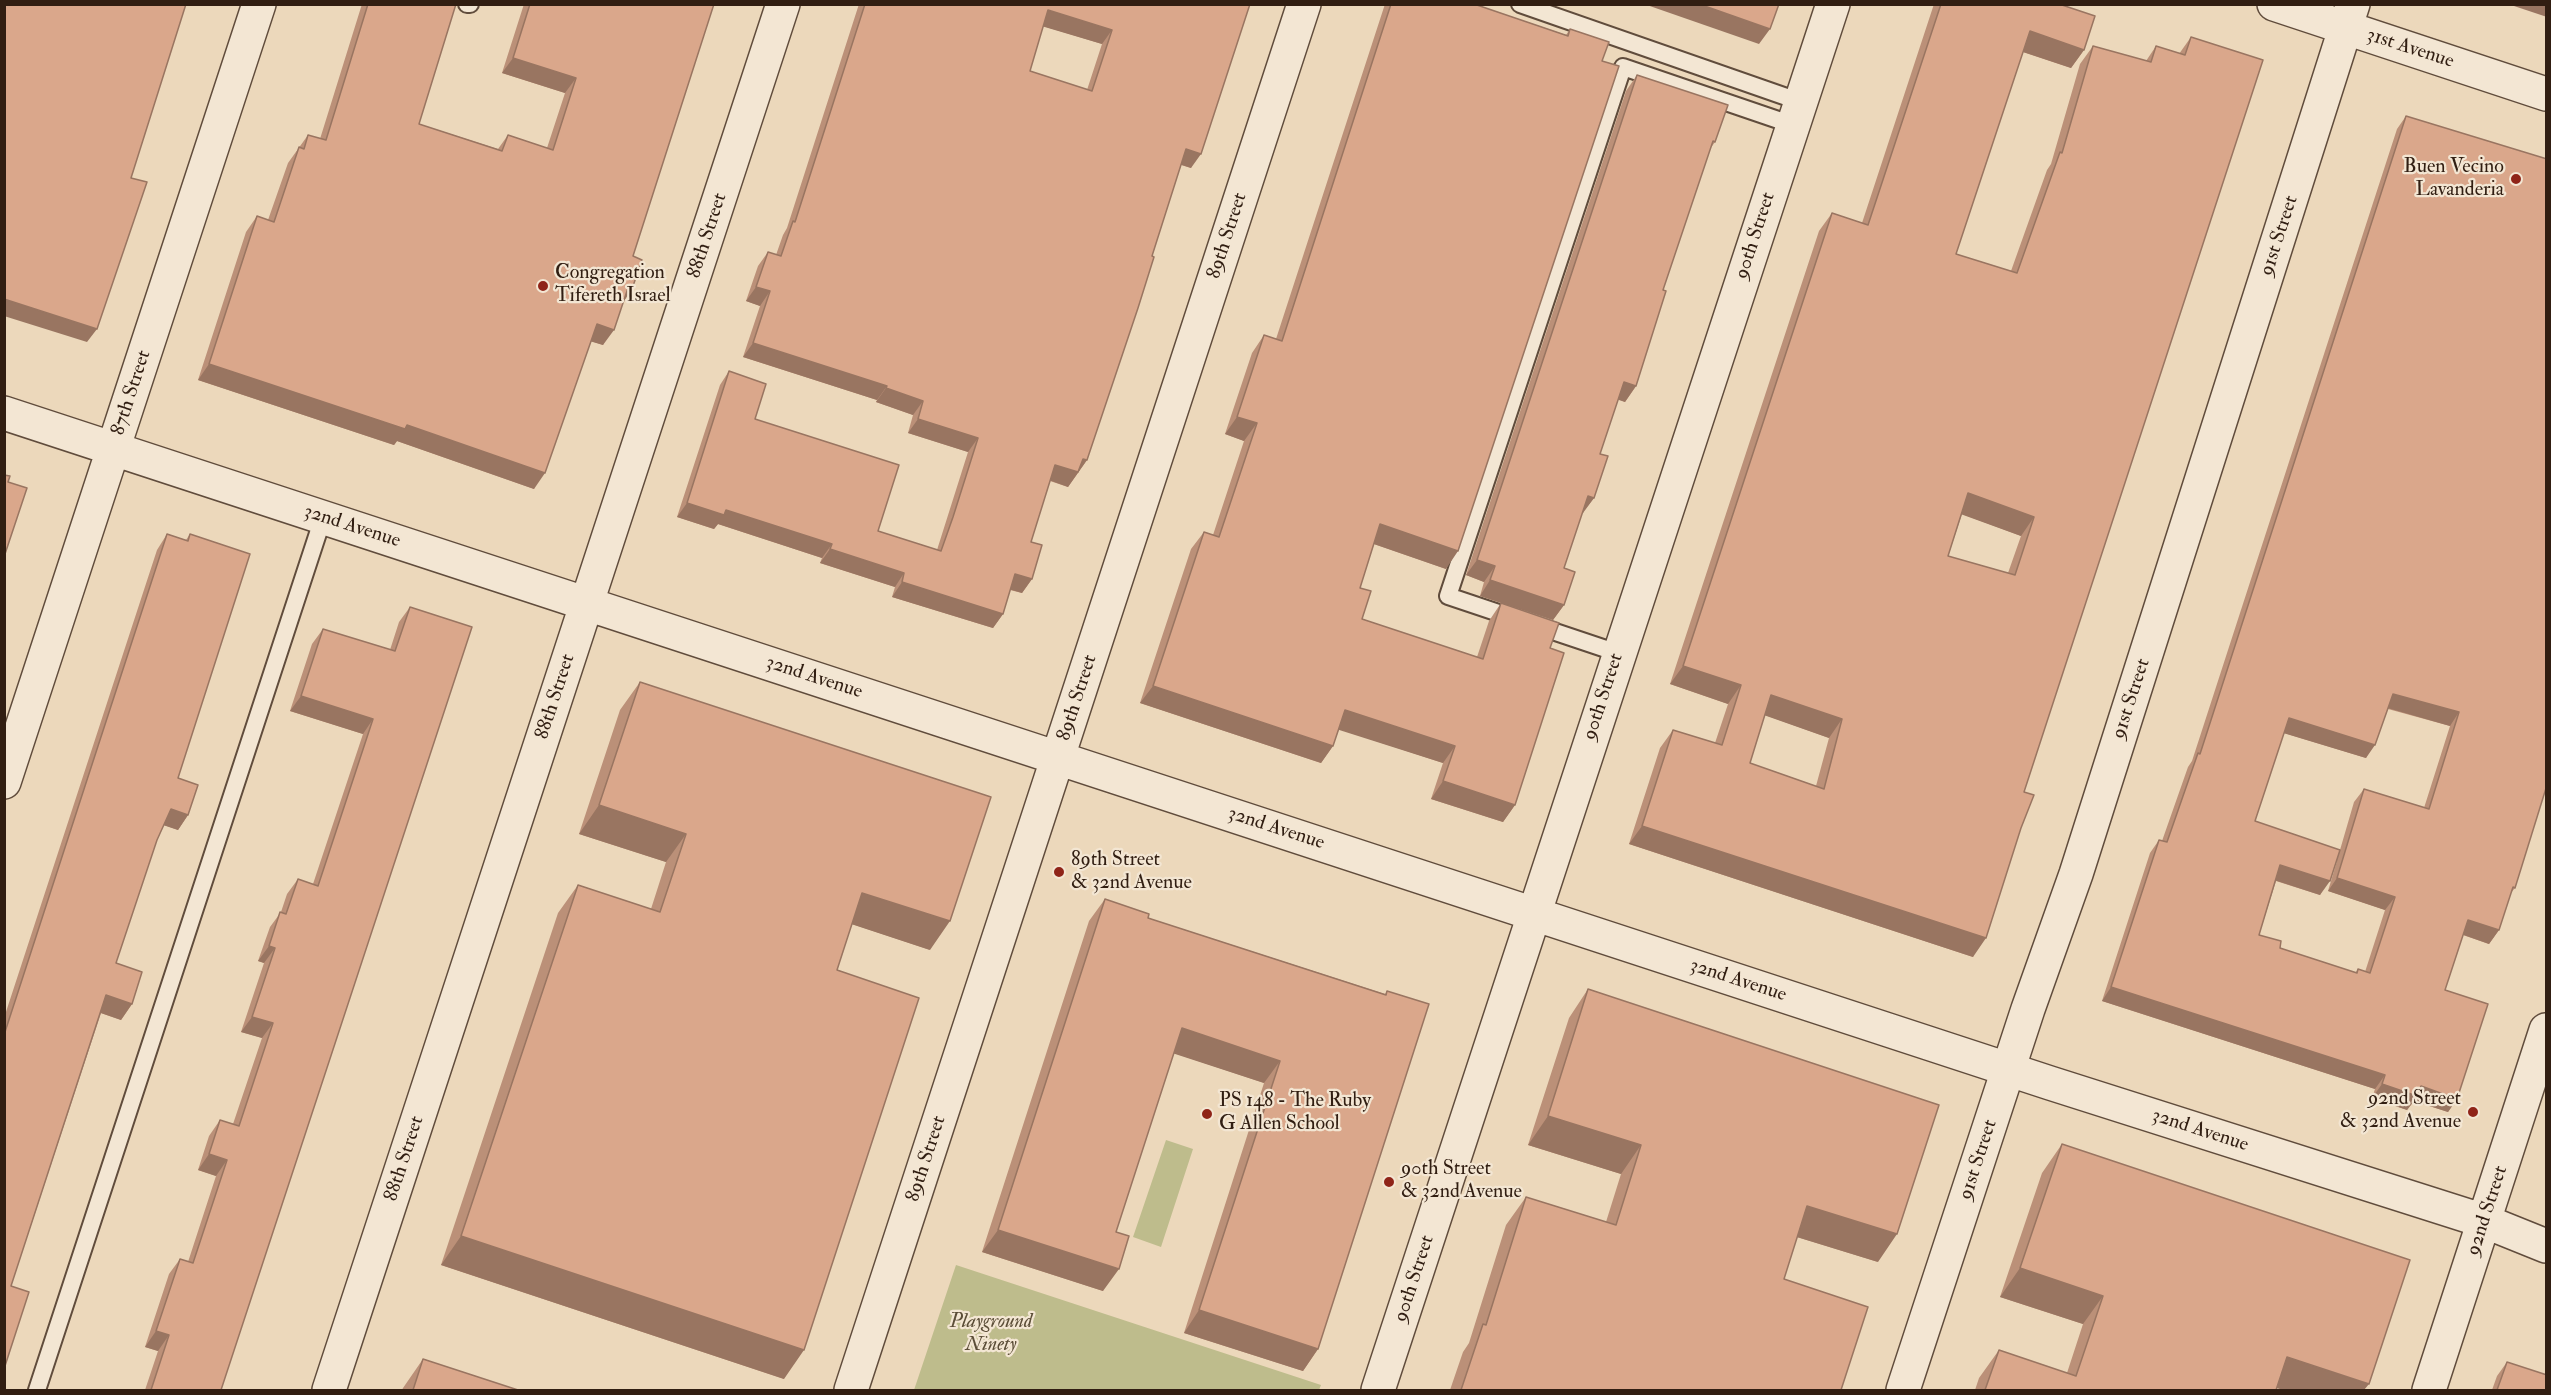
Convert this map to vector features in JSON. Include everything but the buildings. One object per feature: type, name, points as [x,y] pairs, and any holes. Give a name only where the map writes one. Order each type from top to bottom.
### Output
[{"type":"street","name":"87th Street","points":[[4,782],[259,4]]},
{"type":"street","name":"88th Street","points":[[329,1390],[783,4]]},
{"type":"street","name":"89th Street","points":[[851,1390],[1304,4]]},
{"type":"street","name":"90th Street","points":[[1378,1390],[1618,653],[1833,4]]},
{"type":"street","name":"31st Avenue","points":[[2274,4],[2350,16],[2547,94]]},
{"type":"street","name":"91st Street","points":[[1903,1390],[2076,874],[2350,16]]},
{"type":"street","name":"32nd Avenue","points":[[4,413],[2009,1069],[2484,1221],[2547,1246]]},
{"type":"street","name":"92nd Street","points":[[2429,1390],[2547,1030]]},
{"type":"lane","points":[[1520,4],[1797,113]]},
{"type":"lane","points":[[1618,653],[1448,596],[1623,68],[1797,113]]},
{"type":"lane","points":[[37,1390],[324,518]]},
{"type":"green space","points":[[1166,1140],[1193,1149],[1161,1247],[1133,1237]]},
{"type":"green space","name":"Playground Ninety","points":[[956,1265],[1321,1385],[1319,1390],[914,1390]]},
{"type":"place","name":"Buen Vecino Lavanderia","points":[[2516,179]]},
{"type":"place","name":"Congregation Tifereth Israel","points":[[543,286]]},
{"type":"place","name":"89th Street & 32nd Avenue","points":[[1059,872]]},
{"type":"place","name":"92nd Street & 32nd Avenue","points":[[2473,1112]]},
{"type":"place","name":"PS 148 - The Ruby G Allen School","points":[[1207,1114]]},
{"type":"place","name":"90th Street & 32nd Avenue","points":[[1389,1182]]}]
